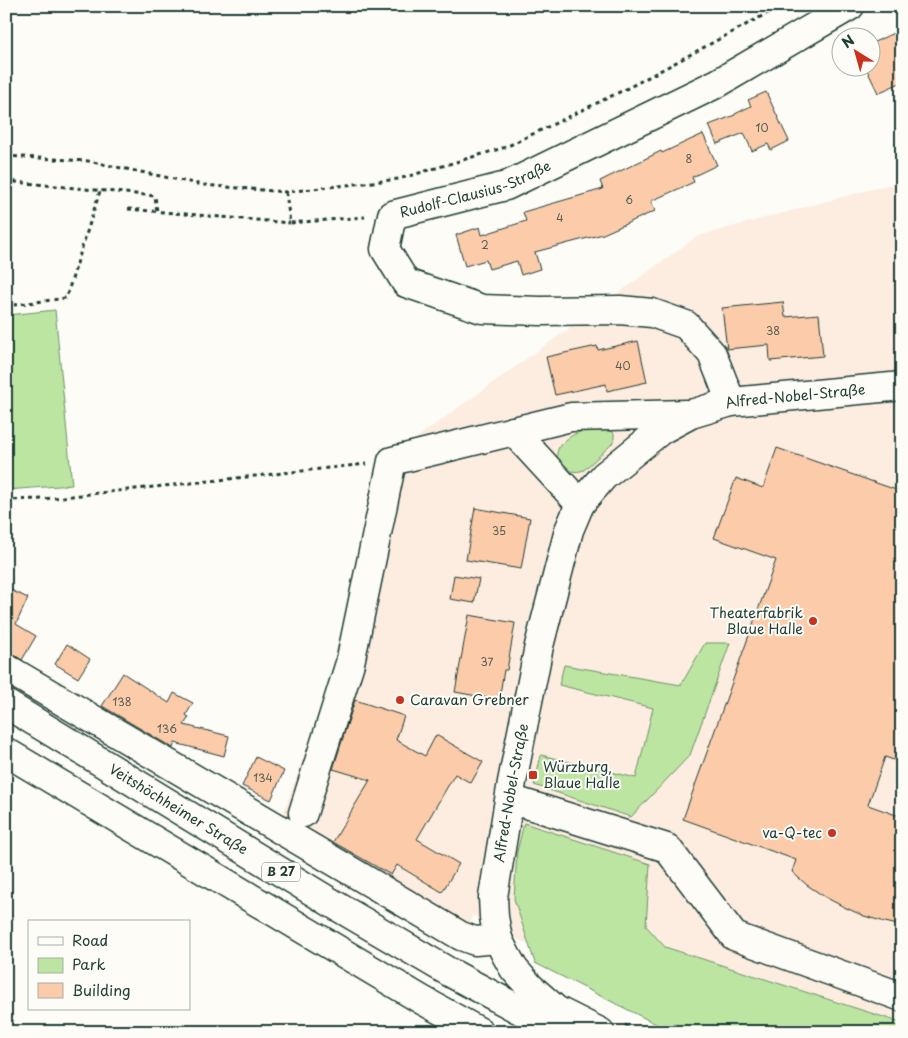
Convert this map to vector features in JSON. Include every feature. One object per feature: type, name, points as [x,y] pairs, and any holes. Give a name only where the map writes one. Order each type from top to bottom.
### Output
[{"type":"main road","name":"Rudolf-Clausius-Straße","points":[[731,402],[712,354],[686,325],[652,314],[620,310],[541,311],[482,309],[406,283],[385,249],[392,215],[506,186],[718,83],[850,6]]},
{"type":"main road","name":"Alfred-Nobel-Straße","points":[[600,1032],[556,1010],[531,988],[514,969],[498,939],[493,897],[539,646],[569,530],[580,504],[604,476],[661,430],[691,414],[731,402],[902,386]]},
{"type":"main road","name":"Alfred-Nobel-Straße","points":[[392,461],[571,418],[691,414]]},
{"type":"main road","points":[[513,431],[580,504]]},
{"type":"main road","points":[[303,813],[350,663],[392,461]]},
{"type":"main road","points":[[6,668],[461,936],[475,941],[498,939]]},
{"type":"main road","name":"Veitshöchheimer Straße","points":[[6,704],[357,918],[449,972],[561,1032]]},
{"type":"main road","name":"B 27","points":[[6,752],[422,1000],[480,1032]]},
{"type":"main road","points":[[510,799],[667,848],[734,936],[902,997]]},
{"type":"path","points":[[6,156],[88,162],[204,185],[286,192],[398,180],[506,147],[626,89],[781,6]]},
{"type":"path","points":[[6,181],[155,196],[157,212]]},
{"type":"path","points":[[6,306],[66,298],[100,191]]},
{"type":"path","points":[[286,192],[290,223]]},
{"type":"path","points":[[128,209],[290,223],[392,215]]},
{"type":"path","points":[[6,500],[44,499],[392,461]]},
{"type":"shaded area","points":[[902,181],[902,1032],[695,1032],[472,915],[471,924],[466,929],[330,840],[282,816],[333,678],[377,466],[698,236]]},
{"type":"green space","points":[[55,310],[72,485],[6,490],[6,323],[8,315]]},
{"type":"green space","points":[[604,428],[614,433],[614,440],[584,470],[572,471],[562,465],[557,455],[562,443],[580,432]]},
{"type":"green space","points":[[705,643],[730,643],[690,755],[631,817],[534,785],[541,755],[636,778],[653,708],[559,685],[564,665],[681,685]]},
{"type":"green space","points":[[524,823],[650,864],[646,926],[665,947],[902,1023],[902,1032],[672,1032],[535,963],[514,899],[517,852]]},
{"type":"building","points":[[902,29],[902,82],[878,93],[871,78],[880,78],[880,39]]},
{"type":"building","points":[[766,92],[789,141],[771,150],[768,144],[752,151],[744,133],[717,144],[709,125],[735,115],[751,106],[748,100]]},
{"type":"building","points":[[703,134],[717,165],[692,177],[694,182],[651,201],[655,211],[603,234],[535,252],[540,269],[521,275],[517,261],[489,269],[486,260],[465,266],[456,235],[480,227],[482,235],[526,221],[523,212],[603,189],[600,181],[661,151],[662,153]]},
{"type":"building","points":[[783,302],[785,317],[819,314],[823,356],[770,361],[769,345],[727,349],[722,308]]},
{"type":"building","points":[[638,341],[647,382],[607,391],[606,384],[555,395],[546,357],[597,346],[598,350]]},
{"type":"building","points":[[777,448],[902,492],[902,763],[885,757],[868,805],[902,817],[902,926],[864,916],[825,897],[792,872],[796,860],[683,819],[776,560],[714,538],[736,478],[763,488]]},
{"type":"building","points":[[475,508],[530,518],[521,569],[466,560]]},
{"type":"building","points":[[454,575],[479,579],[474,603],[450,599]]},
{"type":"building","points":[[6,588],[28,598],[16,624],[36,636],[22,660],[6,652]]},
{"type":"building","points":[[469,615],[515,623],[507,670],[504,670],[499,700],[455,692]]},
{"type":"building","points":[[67,644],[90,659],[78,678],[55,664]]},
{"type":"building","points":[[123,673],[169,703],[174,693],[193,703],[186,715],[189,717],[184,725],[229,736],[224,756],[175,743],[173,748],[102,706]]},
{"type":"building","points":[[355,700],[404,716],[396,740],[425,756],[436,735],[483,762],[471,783],[455,774],[417,839],[459,864],[442,892],[397,865],[391,875],[333,842],[370,780],[333,769]]},
{"type":"building","points":[[256,757],[284,771],[271,800],[242,786]]},
{"type":"place","name":"Theaterfabrik Blaue Halle","points":[[813,621]]},
{"type":"place","name":"Caravan Grebner","points":[[400,700]]},
{"type":"place","name":"Würzburg, Blaue Halle","points":[[533,775]]},
{"type":"place","name":"va-Q-tec","points":[[832,833]]}]
